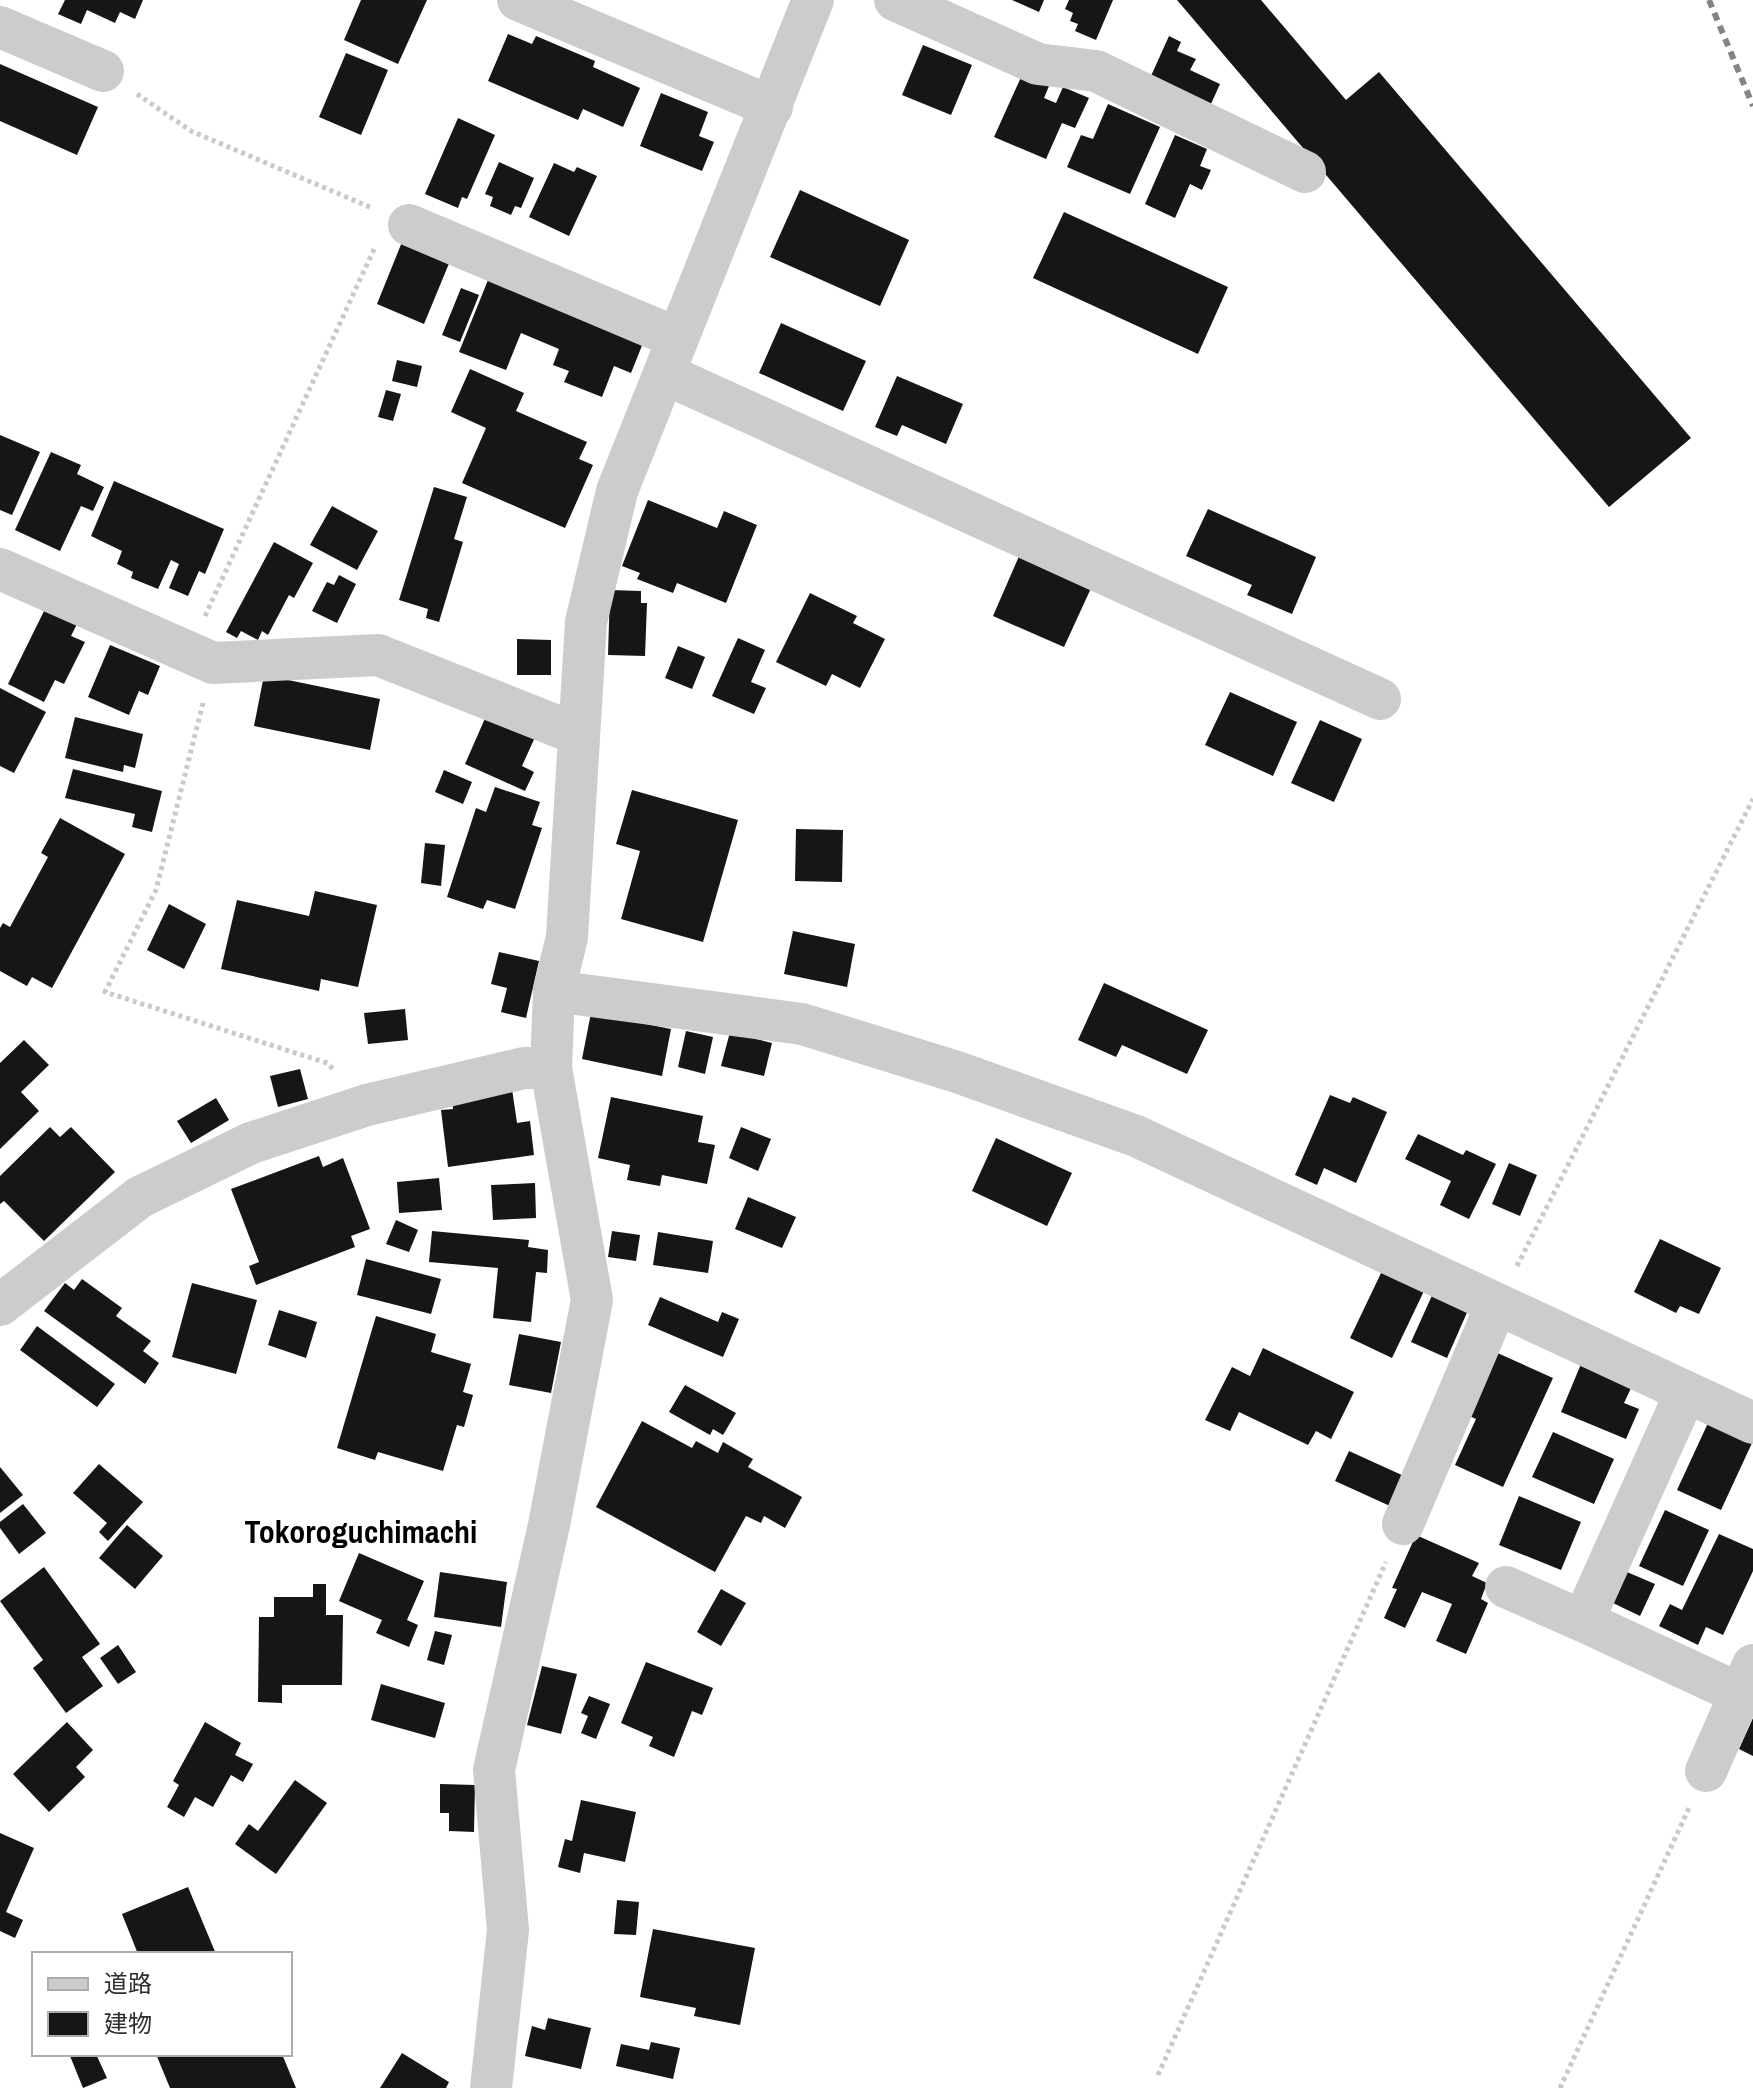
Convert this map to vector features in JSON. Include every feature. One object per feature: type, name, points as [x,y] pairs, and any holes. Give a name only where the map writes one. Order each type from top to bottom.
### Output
[{"type":"street","points":[[518,0],[772,107]]},
{"type":"street","points":[[491,2088],[508,1930],[494,1770],[549,1525],[592,1300],[551,1068],[554,991],[567,937],[586,622],[617,491],[813,0]]},
{"type":"street","points":[[895,0],[1038,64],[1096,71],[1305,172]]},
{"type":"street","points":[[0,27],[103,71]]},
{"type":"street","points":[[399,220],[671,356],[1380,699]]},
{"type":"street","points":[[0,569],[200,658],[378,655],[577,734]]},
{"type":"street","points":[[554,991],[802,1024],[957,1072],[1136,1136],[1753,1423]]},
{"type":"street","points":[[0,1305],[140,1197],[251,1143],[367,1105],[524,1068],[551,1068]]},
{"type":"street","points":[[1403,1524],[1496,1306]]},
{"type":"street","points":[[1583,1621],[1685,1394]]},
{"type":"street","points":[[1506,1587],[1583,1621],[1746,1679],[1706,1771]]},
{"type":"path","points":[[103,71],[191,131],[399,220],[200,658],[156,890],[105,992],[327,1063],[367,1105]]},
{"type":"path","points":[[1496,1306],[1753,799]]},
{"type":"path","points":[[1158,2075],[1403,1524]]},
{"type":"path","points":[[1560,2088],[1706,1771]]},
{"type":"building","points":[[65,0],[143,0],[135,19],[120,12],[115,23],[87,10],[81,24],[58,14]]},
{"type":"building","points":[[361,0],[427,0],[398,64],[344,40]]},
{"type":"building","points":[[1012,0],[1044,0],[1039,12]]},
{"type":"building","points":[[1069,0],[1113,0],[1096,40],[1075,31],[1078,24],[1070,21],[1073,13],[1065,9]]},
{"type":"building","points":[[1177,0],[1261,0],[1346,100],[1379,72],[1691,438],[1609,507]]},
{"type":"building","points":[[508,34],[532,44],[536,36],[595,61],[593,67],[640,88],[623,127],[583,109],[578,120],[488,81]]},
{"type":"building","points":[[1169,36],[1181,42],[1177,51],[1196,59],[1190,70],[1220,84],[1211,104],[1151,76]]},
{"type":"building","points":[[923,45],[972,65],[951,115],[902,95]]},
{"type":"building","points":[[346,53],[388,70],[361,135],[319,117]]},
{"type":"building","points":[[0,64],[98,107],[77,155],[0,121]]},
{"type":"building","points":[[1022,75],[1049,86],[1044,98],[1056,103],[1063,87],[1089,98],[1075,128],[1062,123],[1046,159],[994,137]]},
{"type":"building","points":[[661,93],[708,112],[699,136],[714,142],[702,171],[640,146]]},
{"type":"building","points":[[1108,104],[1160,127],[1130,194],[1067,167],[1081,135],[1093,139]]},
{"type":"building","points":[[458,118],[495,135],[467,199],[462,197],[458,208],[425,194]]},
{"type":"building","points":[[1175,135],[1207,149],[1200,166],[1211,170],[1202,190],[1190,184],[1175,218],[1145,204]]},
{"type":"building","points":[[499,162],[534,178],[521,208],[515,206],[511,215],[490,206],[493,197],[485,194]]},
{"type":"building","points":[[554,163],[574,172],[577,167],[597,176],[569,236],[529,217]]},
{"type":"building","points":[[800,190],[909,240],[880,306],[770,257]]},
{"type":"building","points":[[1064,212],[1228,287],[1198,354],[1033,278]]},
{"type":"building","points":[[402,242],[450,261],[424,324],[377,304]]},
{"type":"building","points":[[488,280],[643,343],[631,373],[614,366],[602,397],[564,382],[569,371],[553,365],[559,349],[521,333],[506,370],[459,352]]},
{"type":"building","points":[[461,288],[479,295],[460,342],[442,335]]},
{"type":"building","points":[[781,323],[866,361],[843,411],[759,373]]},
{"type":"building","points":[[397,360],[422,366],[417,387],[392,381]]},
{"type":"building","points":[[470,369],[524,393],[516,411],[587,442],[579,459],[593,465],[565,528],[462,483],[486,428],[451,412]]},
{"type":"building","points":[[897,376],[963,404],[946,444],[902,425],[897,436],[875,427]]},
{"type":"building","points":[[386,390],[401,394],[393,421],[378,417]]},
{"type":"building","points":[[0,435],[40,452],[12,515],[0,510]]},
{"type":"building","points":[[51,452],[81,465],[77,474],[104,487],[93,511],[81,506],[60,551],[15,530]]},
{"type":"building","points":[[114,481],[224,529],[205,574],[199,571],[188,596],[169,588],[179,564],[171,560],[158,589],[131,578],[133,572],[117,564],[122,551],[91,536]]},
{"type":"building","points":[[434,487],[467,497],[454,539],[463,542],[439,622],[426,618],[428,609],[399,600]]},
{"type":"building","points":[[648,500],[717,528],[724,511],[757,525],[726,603],[677,583],[673,593],[637,579],[640,573],[622,566]]},
{"type":"building","points":[[332,506],[378,531],[357,570],[310,545]]},
{"type":"building","points":[[1208,509],[1316,557],[1292,614],[1247,595],[1252,585],[1186,556]]},
{"type":"building","points":[[274,542],[313,563],[294,598],[289,595],[268,635],[262,631],[258,640],[241,631],[237,638],[226,632]]},
{"type":"building","points":[[1020,554],[1092,586],[1064,647],[993,616]]},
{"type":"building","points":[[339,575],[356,584],[337,623],[312,611],[327,582],[334,585]]},
{"type":"building","points":[[610,590],[641,591],[641,603],[647,603],[645,656],[608,655]]},
{"type":"building","points":[[810,593],[857,616],[853,623],[885,639],[860,688],[832,674],[826,686],[776,662]]},
{"type":"building","points":[[45,609],[77,624],[71,636],[85,642],[64,684],[55,680],[44,702],[8,684]]},
{"type":"building","points":[[738,638],[765,650],[751,682],[766,688],[754,714],[712,696]]},
{"type":"building","points":[[517,639],[551,640],[551,675],[517,675]]},
{"type":"building","points":[[110,645],[160,666],[148,695],[139,691],[129,715],[88,697]]},
{"type":"building","points":[[678,646],[705,657],[692,689],[665,678]]},
{"type":"building","points":[[264,675],[380,699],[370,750],[254,726]]},
{"type":"building","points":[[0,688],[46,712],[14,773],[0,766]]},
{"type":"building","points":[[1230,692],[1297,722],[1273,776],[1205,745]]},
{"type":"building","points":[[490,707],[536,735],[522,766],[534,772],[525,791],[465,764]]},
{"type":"building","points":[[75,717],[143,734],[135,768],[124,765],[123,772],[65,758]]},
{"type":"building","points":[[1320,720],[1362,739],[1334,802],[1291,783]]},
{"type":"building","points":[[73,769],[162,791],[152,832],[132,827],[135,814],[65,798]]},
{"type":"building","points":[[444,770],[472,782],[463,804],[435,792]]},
{"type":"building","points":[[495,787],[540,802],[532,825],[542,828],[515,909],[487,900],[483,909],[447,897],[476,808],[486,812]]},
{"type":"building","points":[[632,790],[738,820],[703,942],[621,919],[640,851],[616,844]]},
{"type":"building","points":[[60,818],[125,854],[52,988],[32,977],[27,986],[0,971],[0,928],[3,923],[10,927],[48,857],[41,853]]},
{"type":"building","points":[[796,829],[843,830],[842,882],[795,881]]},
{"type":"building","points":[[425,843],[445,845],[441,886],[421,883]]},
{"type":"building","points":[[315,891],[377,905],[358,987],[321,979],[319,991],[221,969],[237,900],[309,916]]},
{"type":"building","points":[[169,904],[206,924],[184,969],[147,950]]},
{"type":"building","points":[[793,931],[855,944],[847,987],[784,974]]},
{"type":"building","points":[[499,952],[539,961],[526,1018],[501,1012],[507,988],[491,984]]},
{"type":"building","points":[[1104,983],[1208,1030],[1187,1074],[1122,1045],[1116,1057],[1078,1040]]},
{"type":"building","points":[[405,1009],[408,1040],[368,1044],[364,1013]]},
{"type":"building","points":[[591,1013],[671,1029],[662,1076],[582,1059]]},
{"type":"building","points":[[686,1031],[713,1037],[705,1074],[678,1067]]},
{"type":"building","points":[[730,1032],[772,1043],[764,1076],[721,1066]]},
{"type":"building","points":[[24,1040],[49,1065],[21,1092],[39,1111],[0,1149],[0,1063]]},
{"type":"building","points":[[300,1069],[308,1099],[278,1107],[270,1076]]},
{"type":"building","points":[[512,1089],[517,1123],[530,1121],[534,1155],[448,1167],[441,1110],[453,1109],[452,1097]]},
{"type":"building","points":[[1330,1095],[1350,1103],[1353,1097],[1387,1112],[1356,1183],[1324,1168],[1317,1185],[1295,1175]]},
{"type":"building","points":[[611,1097],[703,1116],[698,1142],[715,1145],[707,1184],[662,1175],[660,1186],[627,1180],[630,1165],[598,1158]]},
{"type":"building","points":[[216,1098],[229,1120],[191,1143],[177,1121]]},
{"type":"building","points":[[50,1127],[60,1137],[71,1127],[115,1172],[44,1241],[4,1201],[0,1204],[0,1176]]},
{"type":"building","points":[[741,1127],[771,1139],[758,1171],[729,1158]]},
{"type":"building","points":[[1418,1134],[1463,1155],[1466,1150],[1496,1164],[1469,1219],[1440,1205],[1451,1181],[1405,1159]]},
{"type":"building","points":[[996,1138],[1072,1173],[1047,1226],[972,1191]]},
{"type":"building","points":[[319,1156],[323,1167],[343,1158],[370,1229],[351,1236],[355,1247],[256,1285],[249,1266],[259,1262],[231,1189]]},
{"type":"building","points":[[1509,1163],[1537,1175],[1520,1216],[1492,1204]]},
{"type":"building","points":[[439,1178],[442,1210],[399,1213],[397,1182]]},
{"type":"building","points":[[535,1183],[536,1218],[493,1220],[491,1185]]},
{"type":"building","points":[[748,1197],[796,1217],[782,1248],[735,1229]]},
{"type":"building","points":[[396,1220],[418,1230],[409,1252],[386,1244]]},
{"type":"building","points":[[432,1231],[529,1240],[528,1247],[548,1250],[547,1273],[536,1272],[531,1322],[493,1318],[498,1268],[429,1262]]},
{"type":"building","points":[[612,1231],[640,1235],[636,1261],[608,1257]]},
{"type":"building","points":[[658,1232],[713,1241],[708,1273],[653,1265]]},
{"type":"building","points":[[1660,1239],[1721,1268],[1699,1314],[1680,1306],[1676,1313],[1634,1292]]},
{"type":"building","points":[[366,1259],[441,1279],[431,1314],[357,1295]]},
{"type":"building","points":[[1382,1271],[1424,1291],[1392,1358],[1350,1338]]},
{"type":"building","points":[[82,1279],[122,1308],[116,1316],[151,1341],[143,1351],[159,1363],[145,1384],[44,1311],[65,1283],[74,1290]]},
{"type":"building","points":[[192,1283],[257,1300],[236,1374],[172,1357]]},
{"type":"building","points":[[1434,1291],[1469,1308],[1447,1358],[1411,1342]]},
{"type":"building","points":[[660,1297],[718,1322],[722,1312],[739,1319],[723,1357],[648,1325]]},
{"type":"building","points":[[279,1310],[317,1322],[306,1358],[268,1345]]},
{"type":"building","points":[[376,1316],[436,1334],[431,1352],[471,1364],[463,1392],[473,1395],[464,1427],[457,1425],[443,1471],[378,1452],[375,1460],[337,1448]]},
{"type":"building","points":[[37,1326],[115,1384],[97,1407],[20,1350]]},
{"type":"building","points":[[519,1334],[561,1342],[551,1393],[509,1385]]},
{"type":"building","points":[[1263,1348],[1354,1392],[1331,1439],[1316,1431],[1308,1445],[1239,1412],[1230,1431],[1205,1420],[1232,1367],[1250,1376]]},
{"type":"building","points":[[1493,1351],[1553,1378],[1503,1487],[1455,1465],[1476,1419],[1465,1414]]},
{"type":"building","points":[[1581,1364],[1632,1386],[1624,1403],[1639,1409],[1626,1439],[1561,1412]]},
{"type":"building","points":[[685,1385],[736,1413],[723,1435],[713,1429],[710,1435],[669,1412]]},
{"type":"building","points":[[642,1421],[692,1448],[696,1441],[718,1453],[723,1442],[753,1459],[748,1467],[802,1497],[785,1528],[764,1516],[761,1523],[746,1516],[715,1572],[596,1507]]},
{"type":"building","points":[[1708,1423],[1752,1443],[1721,1510],[1677,1490]]},
{"type":"building","points":[[1553,1432],[1614,1459],[1594,1504],[1532,1477]]},
{"type":"building","points":[[1349,1451],[1404,1476],[1390,1506],[1335,1481]]},
{"type":"building","points":[[99,1464],[143,1502],[108,1541],[99,1532],[107,1523],[73,1493]]},
{"type":"building","points":[[0,1467],[23,1495],[0,1513]]},
{"type":"building","points":[[1519,1496],[1581,1522],[1561,1570],[1499,1545]]},
{"type":"building","points":[[23,1504],[46,1533],[19,1554],[0,1528],[0,1522]]},
{"type":"building","points":[[1665,1510],[1709,1530],[1683,1586],[1639,1566]]},
{"type":"building","points":[[127,1525],[163,1556],[135,1589],[99,1558]]},
{"type":"building","points":[[1719,1534],[1753,1549],[1753,1571],[1723,1635],[1706,1627],[1698,1645],[1659,1626],[1670,1604],[1682,1610]]},
{"type":"building","points":[[1416,1535],[1479,1563],[1472,1576],[1487,1583],[1481,1599],[1488,1603],[1466,1654],[1436,1641],[1452,1604],[1422,1592],[1405,1628],[1384,1618],[1397,1589],[1392,1588]]},
{"type":"building","points":[[359,1553],[424,1581],[407,1620],[418,1625],[409,1647],[376,1633],[382,1620],[339,1601]]},
{"type":"building","points":[[44,1567],[100,1644],[82,1657],[103,1686],[66,1713],[33,1668],[43,1660],[0,1601]]},
{"type":"building","points":[[440,1572],[507,1582],[501,1627],[434,1617]]},
{"type":"building","points":[[1627,1572],[1655,1584],[1640,1616],[1613,1603]]},
{"type":"building","points":[[313,1584],[326,1584],[326,1615],[343,1615],[342,1685],[282,1685],[282,1703],[258,1702],[259,1617],[274,1617],[274,1597],[313,1597]]},
{"type":"building","points":[[721,1589],[746,1603],[721,1646],[697,1632]]},
{"type":"building","points":[[435,1631],[452,1635],[444,1665],[427,1660]]},
{"type":"building","points":[[118,1645],[136,1672],[118,1684],[100,1658]]},
{"type":"building","points":[[646,1662],[713,1688],[702,1715],[692,1711],[674,1757],[649,1746],[653,1737],[621,1723]]},
{"type":"building","points":[[542,1666],[577,1674],[561,1734],[527,1725]]},
{"type":"building","points":[[381,1684],[445,1703],[435,1738],[371,1720]]},
{"type":"building","points":[[589,1696],[610,1704],[596,1739],[581,1733],[588,1716],[581,1713]]},
{"type":"building","points":[[1753,1718],[1753,1756],[1739,1749]]},
{"type":"building","points":[[67,1722],[93,1750],[76,1767],[85,1777],[49,1812],[13,1774]]},
{"type":"building","points":[[205,1722],[241,1743],[235,1755],[253,1764],[243,1782],[231,1775],[213,1807],[195,1797],[184,1817],[167,1807],[179,1785],[173,1781]]},
{"type":"building","points":[[295,1780],[327,1803],[276,1874],[235,1844],[249,1824],[258,1831]]},
{"type":"building","points":[[440,1784],[475,1785],[474,1832],[449,1831],[449,1813],[440,1813]]},
{"type":"building","points":[[581,1800],[636,1812],[625,1862],[584,1853],[580,1873],[558,1867],[565,1839],[572,1841]]},
{"type":"building","points":[[0,1833],[34,1848],[6,1912],[23,1920],[15,1938],[0,1931]]},
{"type":"building","points":[[188,1887],[215,1952],[137,1952],[122,1914]]},
{"type":"building","points":[[617,1900],[639,1902],[636,1935],[614,1934]]},
{"type":"building","points":[[653,1929],[755,1948],[740,2025],[694,2016],[696,2008],[640,1997]]},
{"type":"building","points":[[548,2018],[591,2028],[581,2069],[525,2056],[532,2026],[545,2030]]},
{"type":"building","points":[[651,2042],[680,2048],[673,2079],[616,2066],[621,2044],[649,2050]]},
{"type":"building","points":[[402,2053],[449,2082],[446,2088],[380,2088]]},
{"type":"building","points":[[70,2056],[97,2056],[107,2078],[83,2088]]},
{"type":"building","points":[[157,2056],[283,2056],[296,2088],[170,2088]]},
{"type":"railway","points":[[1709,0],[1753,106]]},
{"type":"district","name":"Tokoroguchimachi","points":[[361,1532]]}]
